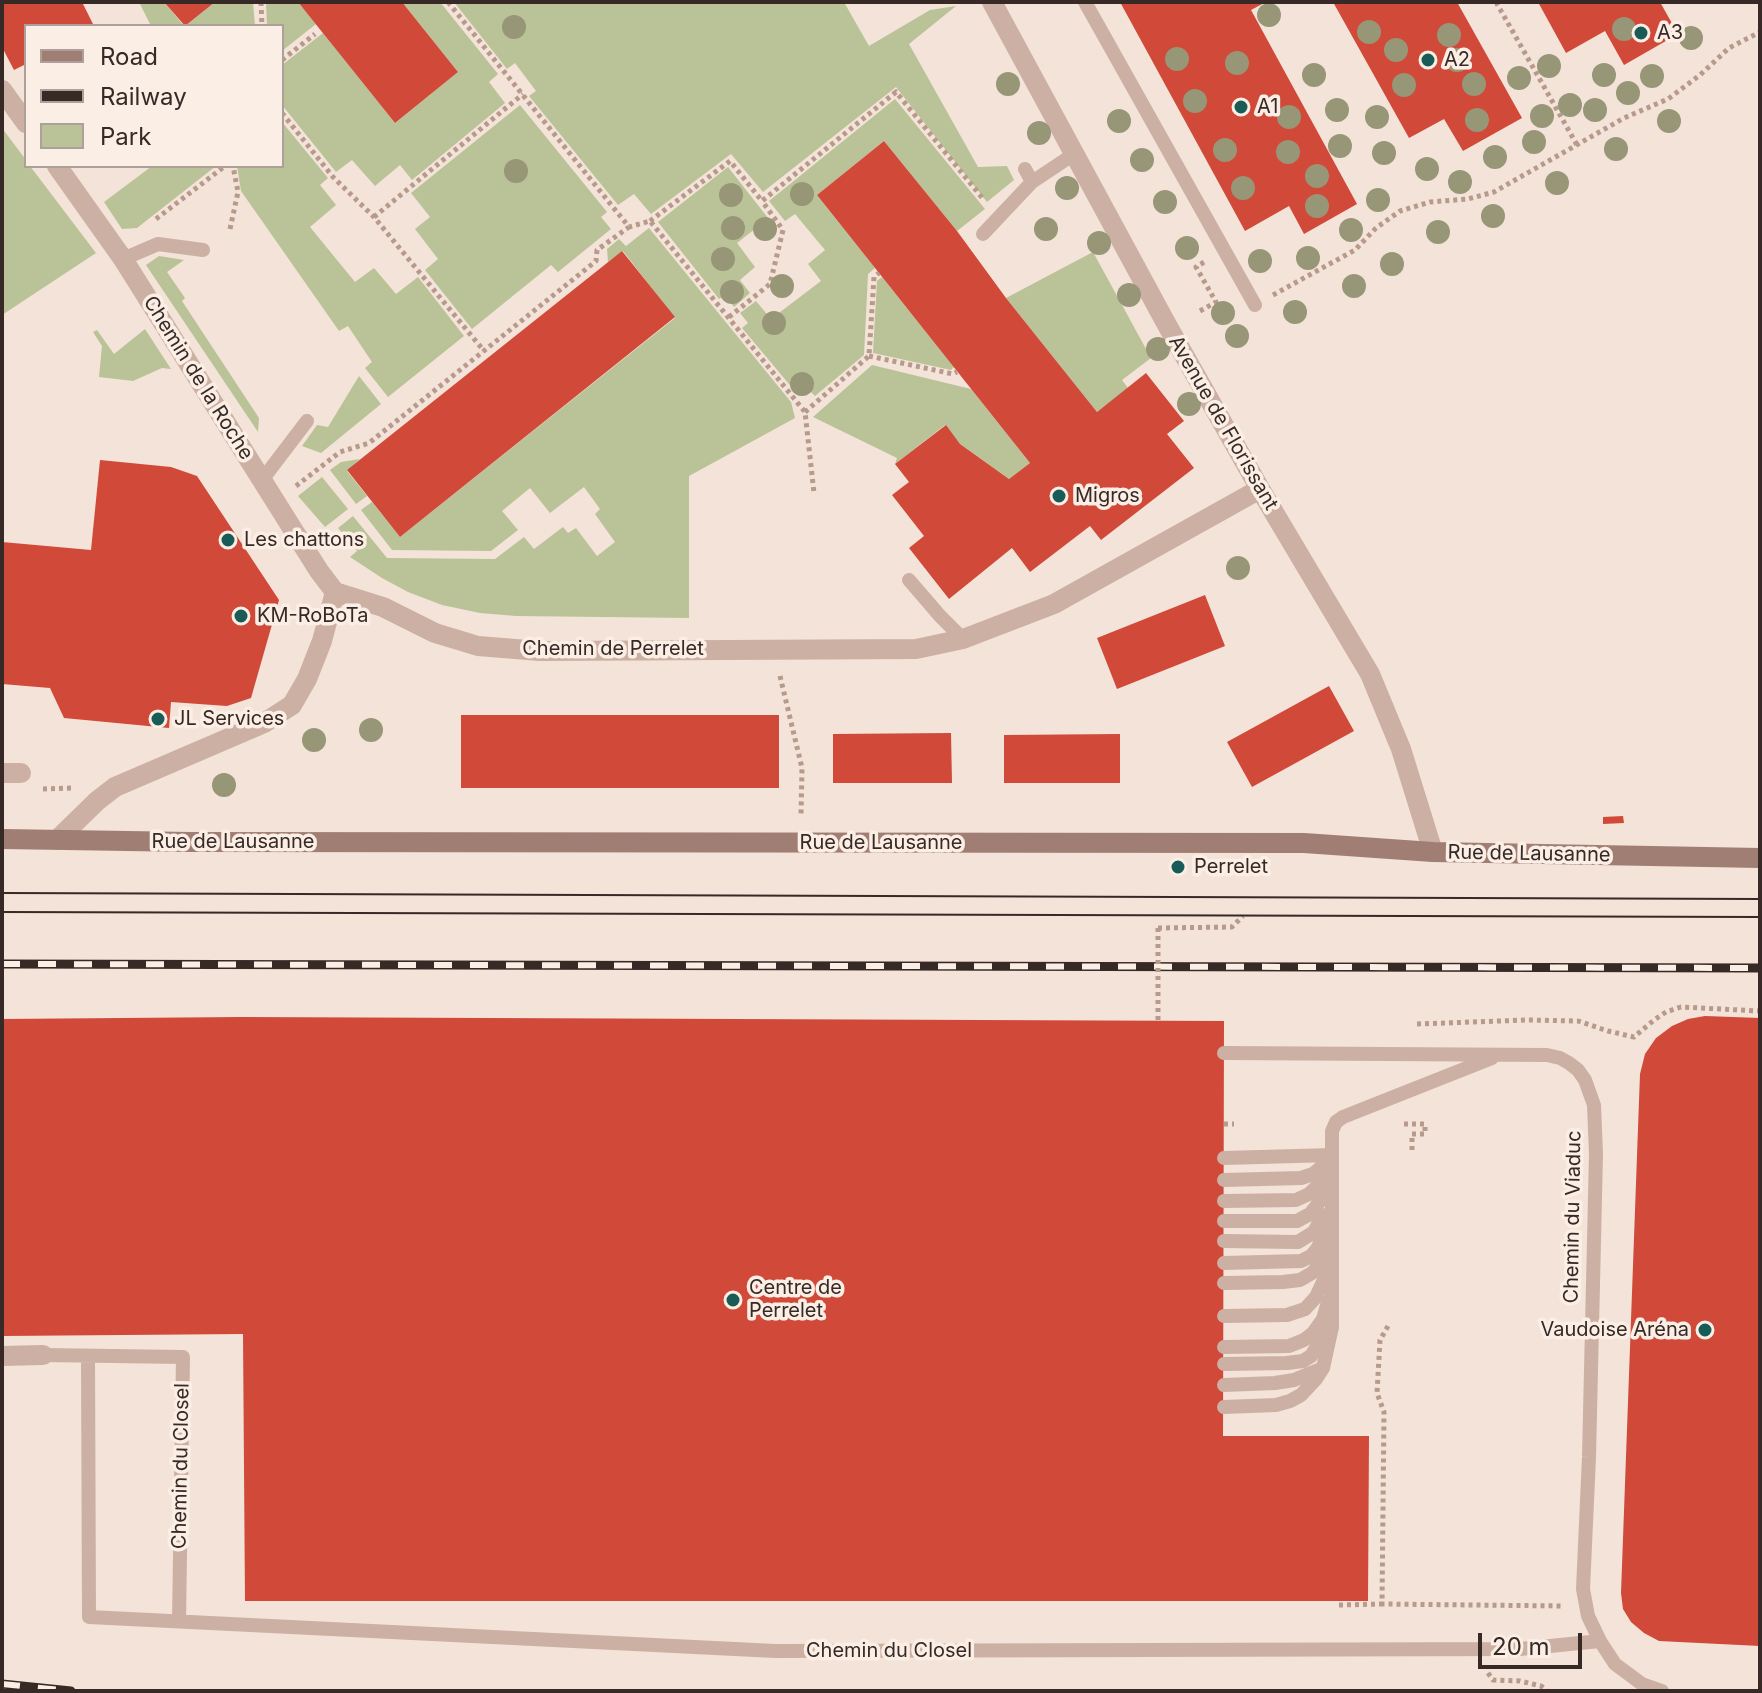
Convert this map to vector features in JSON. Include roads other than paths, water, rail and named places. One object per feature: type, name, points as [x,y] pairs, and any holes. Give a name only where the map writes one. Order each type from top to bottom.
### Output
[{"type":"main road","name":"Rue de Lausanne","points":[[2,839],[237,843],[1304,843],[1433,852],[1760,858]]},
{"type":"street","name":"Avenue de Florissant","points":[[992,2],[1167,325],[1370,674],[1401,749],[1433,852]]},
{"type":"street","points":[[2,90],[23,114]]},
{"type":"street","name":"Chemin de la Roche","points":[[58,168],[123,259],[335,592]]},
{"type":"street","name":"Chemin de Perrelet","points":[[335,592],[383,607],[435,633],[478,646],[540,651],[916,649],[963,639],[1054,604],[1260,489]]},
{"type":"street","points":[[57,840],[115,787],[264,723],[292,705],[307,679],[322,641],[335,592]]},
{"type":"street","name":"Chemin du Closel","points":[[2,1356],[43,1355]]},
{"type":"lane","points":[[1085,2],[1255,305]]},
{"type":"lane","points":[[983,234],[1029,175],[1074,154]]},
{"type":"lane","points":[[123,259],[158,244],[203,250]]},
{"type":"lane","points":[[262,480],[307,421]]},
{"type":"lane","points":[[909,580],[963,639]]},
{"type":"lane","name":"Chemin du Viaduc","points":[[1224,1053],[1547,1055],[1560,1058],[1578,1070],[1585,1080],[1594,1105],[1595,1183],[1583,1589],[1588,1616],[1615,1664],[1642,1684],[1662,1691]]},
{"type":"lane","points":[[1224,1407],[1276,1405],[1290,1401],[1301,1395],[1323,1368],[1330,1341],[1332,1313],[1334,1125],[1343,1117],[1500,1055]]},
{"type":"lane","points":[[1224,1158],[1332,1173]]},
{"type":"lane","points":[[1224,1180],[1301,1178],[1332,1173]]},
{"type":"lane","points":[[1224,1201],[1296,1200],[1309,1194],[1332,1173]]},
{"type":"lane","points":[[1224,1221],[1297,1221],[1310,1214],[1332,1173]]},
{"type":"lane","points":[[1224,1241],[1298,1242],[1314,1232],[1332,1173]]},
{"type":"lane","points":[[1224,1263],[1301,1261],[1317,1249],[1332,1217]]},
{"type":"lane","points":[[1224,1283],[1300,1280],[1319,1265],[1332,1240]]},
{"type":"lane","points":[[1224,1316],[1287,1315],[1305,1309],[1316,1297],[1332,1261]]},
{"type":"lane","points":[[1224,1347],[1289,1346],[1304,1340],[1323,1319],[1332,1290]]},
{"type":"lane","points":[[1224,1364],[1303,1361],[1316,1348],[1332,1313]]},
{"type":"lane","name":"Chemin du Closel","points":[[43,1355],[183,1357],[179,1621]]},
{"type":"lane","name":"Chemin du Closel","points":[[88,1356],[89,1617],[775,1651],[1508,1649],[1600,1641]]},
{"type":"lane","points":[[1224,1385],[1294,1380],[1323,1368]]},
{"type":"tram line","points":[[2,893],[1760,899]]},
{"type":"tram line","points":[[2,912],[1760,917]]},
{"type":"railway","points":[[2,964],[1760,968]]},
{"type":"railway","points":[[2,1684],[71,1691]]},
{"type":"place","name":"A3","points":[[1641,33]]},
{"type":"place","name":"A2","points":[[1428,60]]},
{"type":"place","name":"A1","points":[[1241,107]]},
{"type":"place","name":"Migros","points":[[1059,496]]},
{"type":"place","name":"Les chattons","points":[[228,540]]},
{"type":"place","name":"KM-RoBoTa","points":[[241,616]]},
{"type":"place","name":"JL Services","points":[[158,719]]},
{"type":"place","name":"Perrelet","points":[[1178,867]]},
{"type":"place","name":"Centre de Perrelet","points":[[733,1300]]},
{"type":"place","name":"Vaudoise Aréna","points":[[1705,1330]]}]
